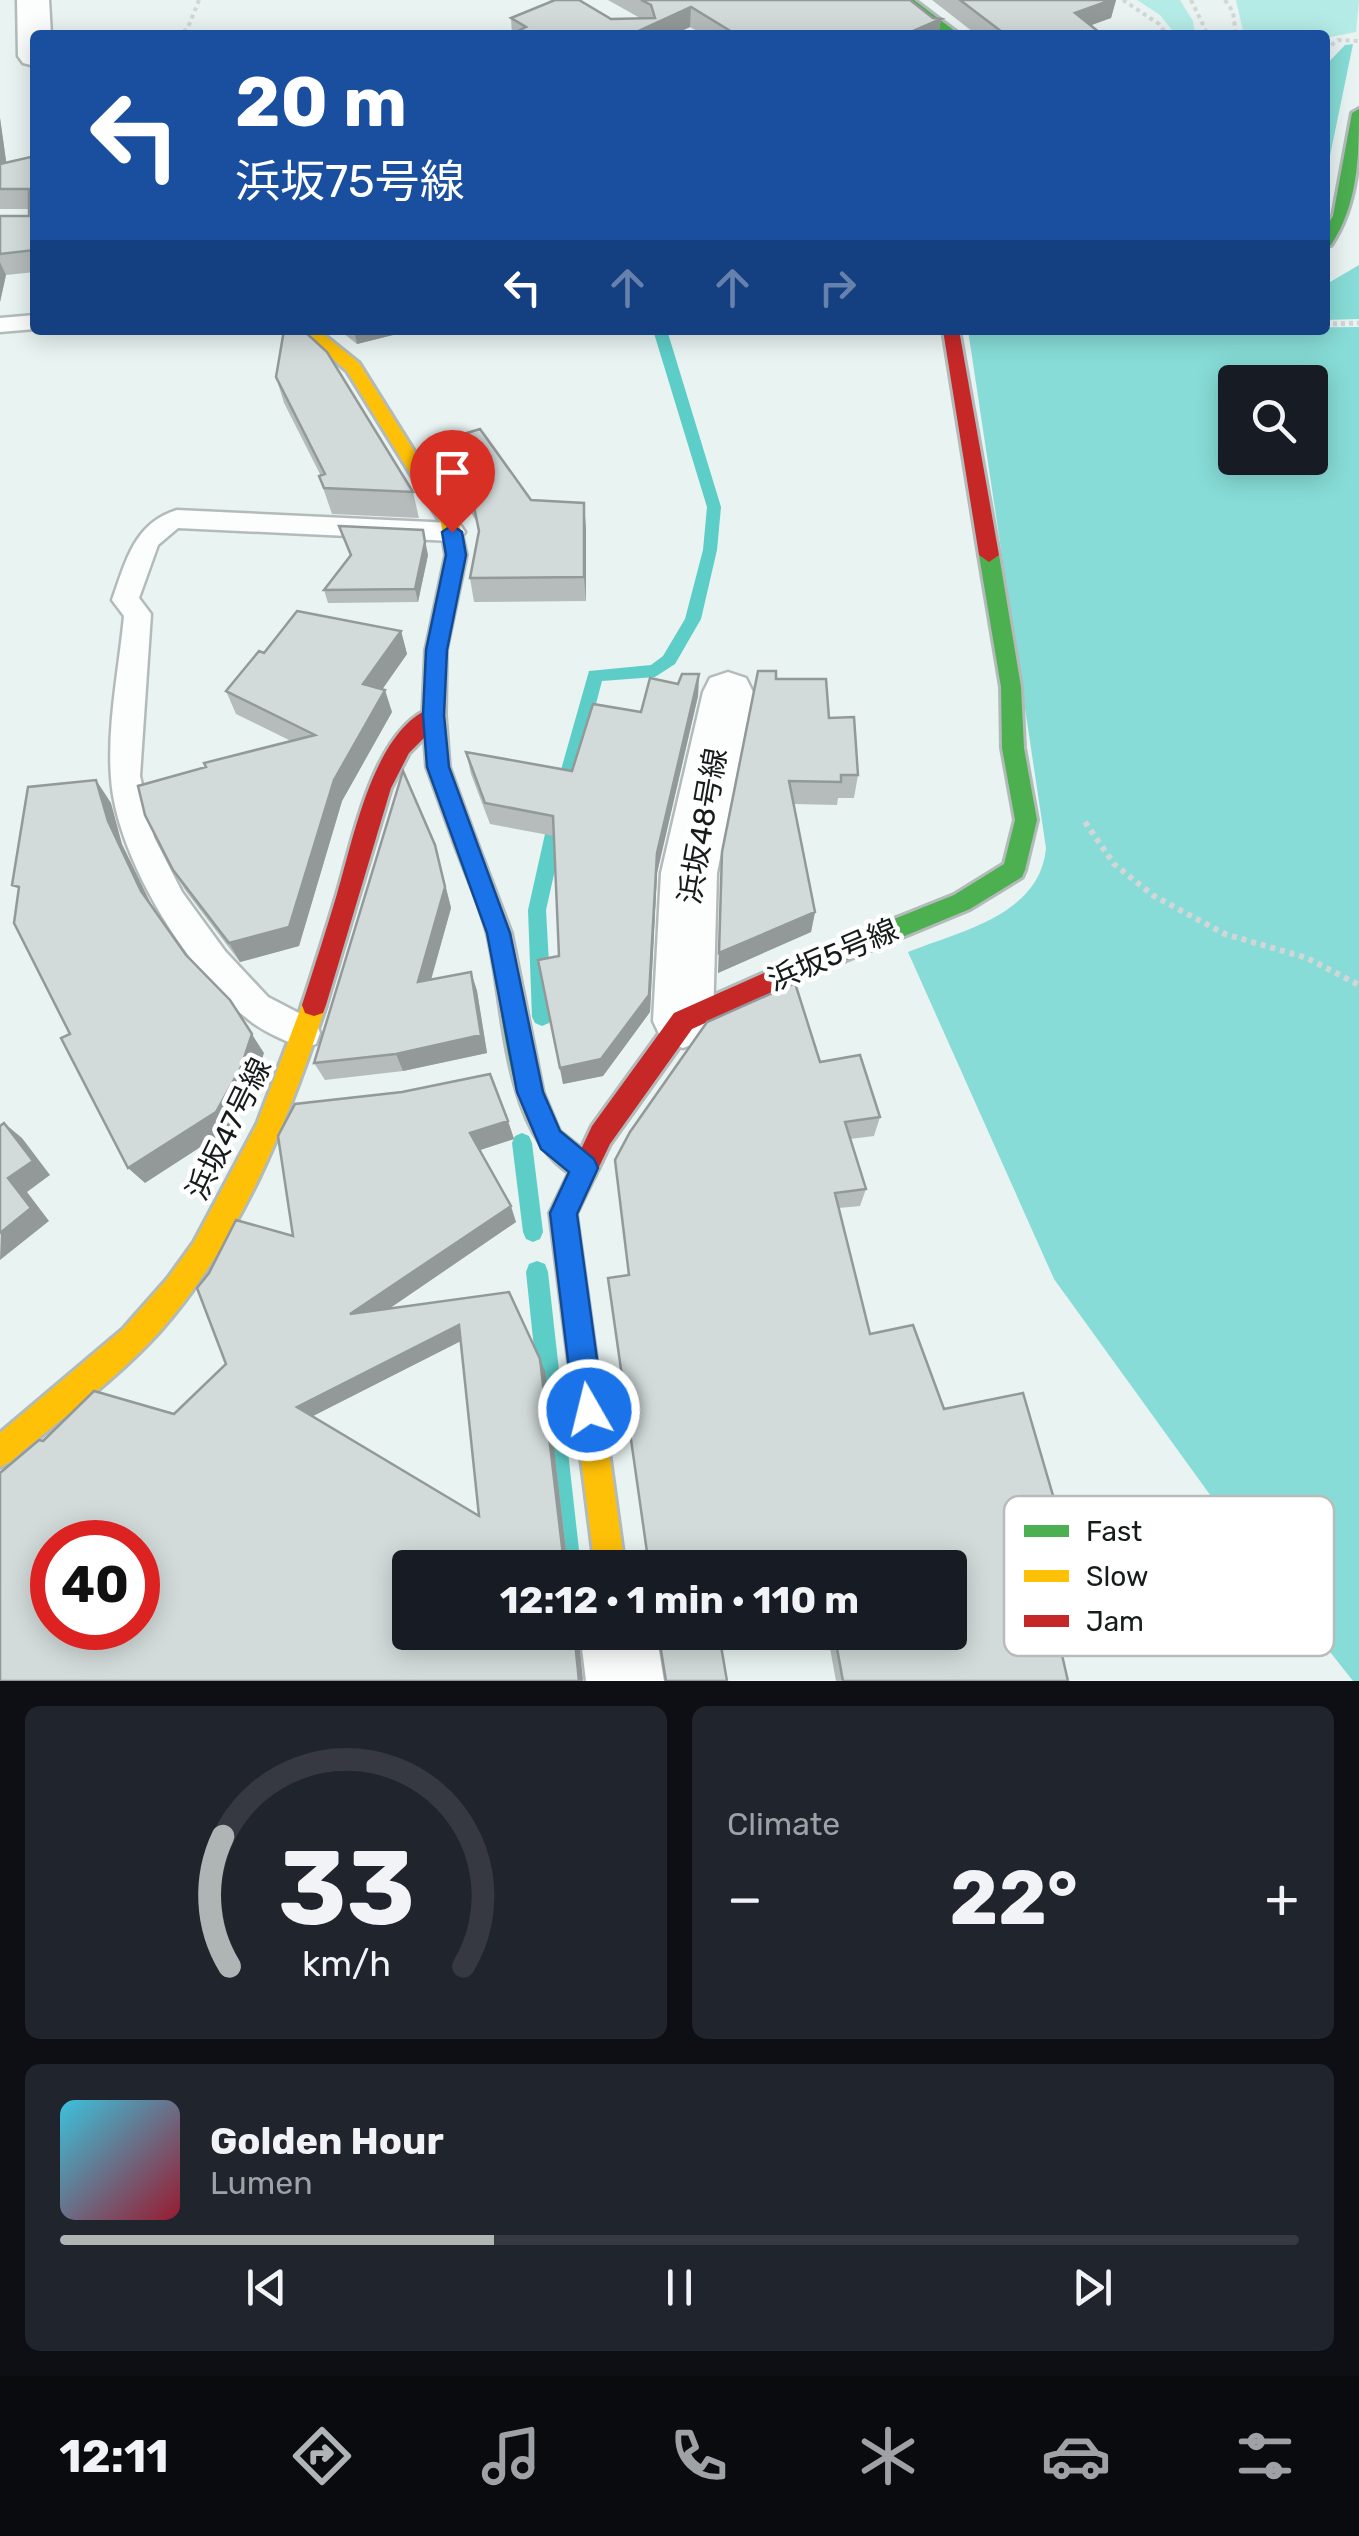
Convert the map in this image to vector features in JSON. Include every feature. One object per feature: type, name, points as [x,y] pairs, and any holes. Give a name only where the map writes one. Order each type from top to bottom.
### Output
[{"type":"street","points":[[32,0],[34,30]]},
{"type":"street","points":[[906,0],[946,30]]},
{"type":"street","points":[[1330,234],[1341,216],[1359,113]]},
{"type":"street","points":[[314,335],[353,367],[450,523],[456,555],[436,650],[434,715],[438,767],[498,933],[530,1092],[550,1140],[584,1168]]},
{"type":"street","name":"浜坂5号線","points":[[683,1021],[855,944],[962,902],[1014,870],[1026,820],[1012,748],[1011,687],[952,335]]},
{"type":"street","name":"浜坂48号線","points":[[683,1021],[689,873],[728,692]]},
{"type":"street","name":"浜坂47号線","points":[[0,1452],[148,1324],[198,1262],[280,1105],[354,876],[372,804],[414,728],[434,715]]},
{"type":"street","points":[[608,1550],[563,1213],[601,1135],[683,1021]]},
{"type":"street","points":[[621,1650],[625,1681]]},
{"type":"lane","points":[[0,325],[30,322]]},
{"type":"lane","points":[[304,1033],[259,1010],[213,959],[164,888],[136,829],[124,779],[138,614],[125,600],[152,532],[162,522],[452,532]]},
{"type":"lane","points":[[490,1075],[526,1065]]},
{"type":"lane","points":[[280,1105],[315,1102]]},
{"type":"path","points":[[187,30],[199,0]]},
{"type":"path","points":[[1123,0],[1163,30]]},
{"type":"path","points":[[1191,0],[1206,30]]},
{"type":"path","points":[[1226,0],[1233,12],[1235,30]]},
{"type":"path","points":[[1330,46],[1338,40],[1359,41]]},
{"type":"path","points":[[1330,324],[1359,324]]},
{"type":"path","points":[[1082,818],[1114,864],[1154,896],[1226,934],[1307,958],[1359,986]]},
{"type":"shaded area","points":[[1137,0],[1180,0],[1194,30],[1172,30],[1160,15]]},
{"type":"shaded area","points":[[1236,0],[1359,0],[1356,32],[1330,37],[1330,30],[1243,30]]},
{"type":"shaded area","points":[[1353,44],[1330,156],[1330,61],[1345,45]]},
{"type":"shaded area","points":[[1359,265],[1359,319],[1330,320],[1330,282]]},
{"type":"shaded area","points":[[1330,327],[1359,327],[1359,1681],[1353,1681],[1333,1656],[1334,1496],[1211,1496],[1054,1279],[908,952],[995,917],[1029,890],[1041,871],[1046,848],[969,335],[1330,335]]},
{"type":"building","points":[[555,0],[579,0],[611,19],[655,18],[651,5],[641,0],[910,0],[933,18],[941,19],[916,30],[729,30],[691,7],[641,30],[520,30],[526,27],[511,18]]},
{"type":"building","points":[[960,0],[1111,0],[1075,13],[1096,30],[999,30]]},
{"type":"building","points":[[30,157],[30,251],[0,254],[0,216],[29,216],[29,189],[0,189],[0,164]]},
{"type":"building","points":[[283,335],[308,335],[327,352],[413,492],[324,488],[319,476],[325,474],[276,377]]},
{"type":"building","points":[[480,429],[531,500],[584,503],[584,577],[470,578],[479,531],[472,497],[437,442]]},
{"type":"building","points":[[339,526],[423,530],[425,542],[415,589],[324,590],[351,555]]},
{"type":"building","points":[[297,611],[401,631],[363,684],[385,690],[334,780],[289,927],[229,943],[173,870],[145,815],[138,786],[206,767],[204,763],[315,735],[226,691],[259,651],[264,653]]},
{"type":"building","points":[[758,671],[776,671],[776,679],[826,679],[829,718],[854,717],[858,775],[841,775],[841,782],[789,781],[815,912],[719,953],[722,852]]},
{"type":"building","points":[[682,674],[699,674],[657,853],[649,995],[601,1059],[560,1068],[538,960],[559,956],[553,816],[485,803],[466,752],[572,771],[593,704],[641,712],[650,678],[678,684]]},
{"type":"building","points":[[403,771],[435,845],[445,887],[418,982],[471,972],[481,1035],[396,1054],[314,1063]]},
{"type":"building","points":[[96,780],[108,821],[141,891],[186,955],[230,1000],[252,1034],[241,1067],[216,1112],[128,1168],[61,1038],[70,1034],[14,923],[19,887],[12,885],[28,787]]},
{"type":"building","points":[[795,983],[820,1062],[860,1055],[880,1117],[845,1122],[866,1189],[835,1193],[870,1334],[913,1325],[944,1409],[1023,1393],[1053,1496],[1004,1496],[1004,1656],[1062,1656],[1068,1681],[843,1681],[837,1650],[967,1650],[967,1550],[647,1550],[608,1278],[629,1275],[615,1160],[630,1132],[707,1022]]},
{"type":"building","points":[[490,1074],[508,1121],[470,1133],[511,1206],[350,1314],[509,1292],[540,1359],[562,1550],[392,1550],[392,1650],[576,1650],[579,1681],[0,1681],[0,1473],[39,1440],[43,1441],[94,1391],[174,1414],[226,1364],[197,1288],[236,1220],[293,1236],[278,1136],[295,1104],[402,1092]],"holes":[[[459,1325],[479,1516],[297,1407]]]},
{"type":"building","points":[[4,1123],[33,1161],[8,1178],[31,1208],[0,1233],[0,1126]]},
{"type":"building","points":[[661,1650],[722,1650],[727,1681],[666,1681]]},
{"type":"waterway","points":[[564,791],[595,675],[655,671],[669,660],[693,619],[710,550],[714,507],[662,335]]},
{"type":"waterway","points":[[542,1017],[537,910],[558,816]]},
{"type":"waterway","points":[[522,1143],[533,1232]]},
{"type":"waterway","points":[[537,1272],[567,1550]]},
{"type":"traffic: fast","points":[[906,0],[946,30]]},
{"type":"traffic: fast","points":[[1330,234],[1341,216],[1359,113]]},
{"type":"traffic: fast","points":[[807,965],[962,902],[1014,870],[1026,820],[1013,748],[1011,687],[989,555]]},
{"type":"traffic: fast","points":[[465,841],[499,933],[530,1093],[550,1140],[585,1168]]},
{"type":"traffic: slow","points":[[314,335],[353,367],[450,523],[456,555],[436,650],[434,715],[438,767],[465,841]]},
{"type":"traffic: slow","points":[[0,1452],[133,1339],[204,1251],[267,1130],[314,1005]]},
{"type":"traffic: slow","points":[[589,1160],[563,1213],[608,1550]]},
{"type":"traffic: jam","points":[[952,335],[989,555]]},
{"type":"traffic: jam","points":[[314,1005],[380,788],[401,747],[434,715]]},
{"type":"traffic: jam","points":[[589,1160],[601,1135],[683,1021],[807,965]]},
{"type":"route","points":[[452,532],[456,555],[436,650],[434,715],[438,767],[498,933],[530,1092],[550,1140],[584,1168],[563,1213],[589,1410]]}]
